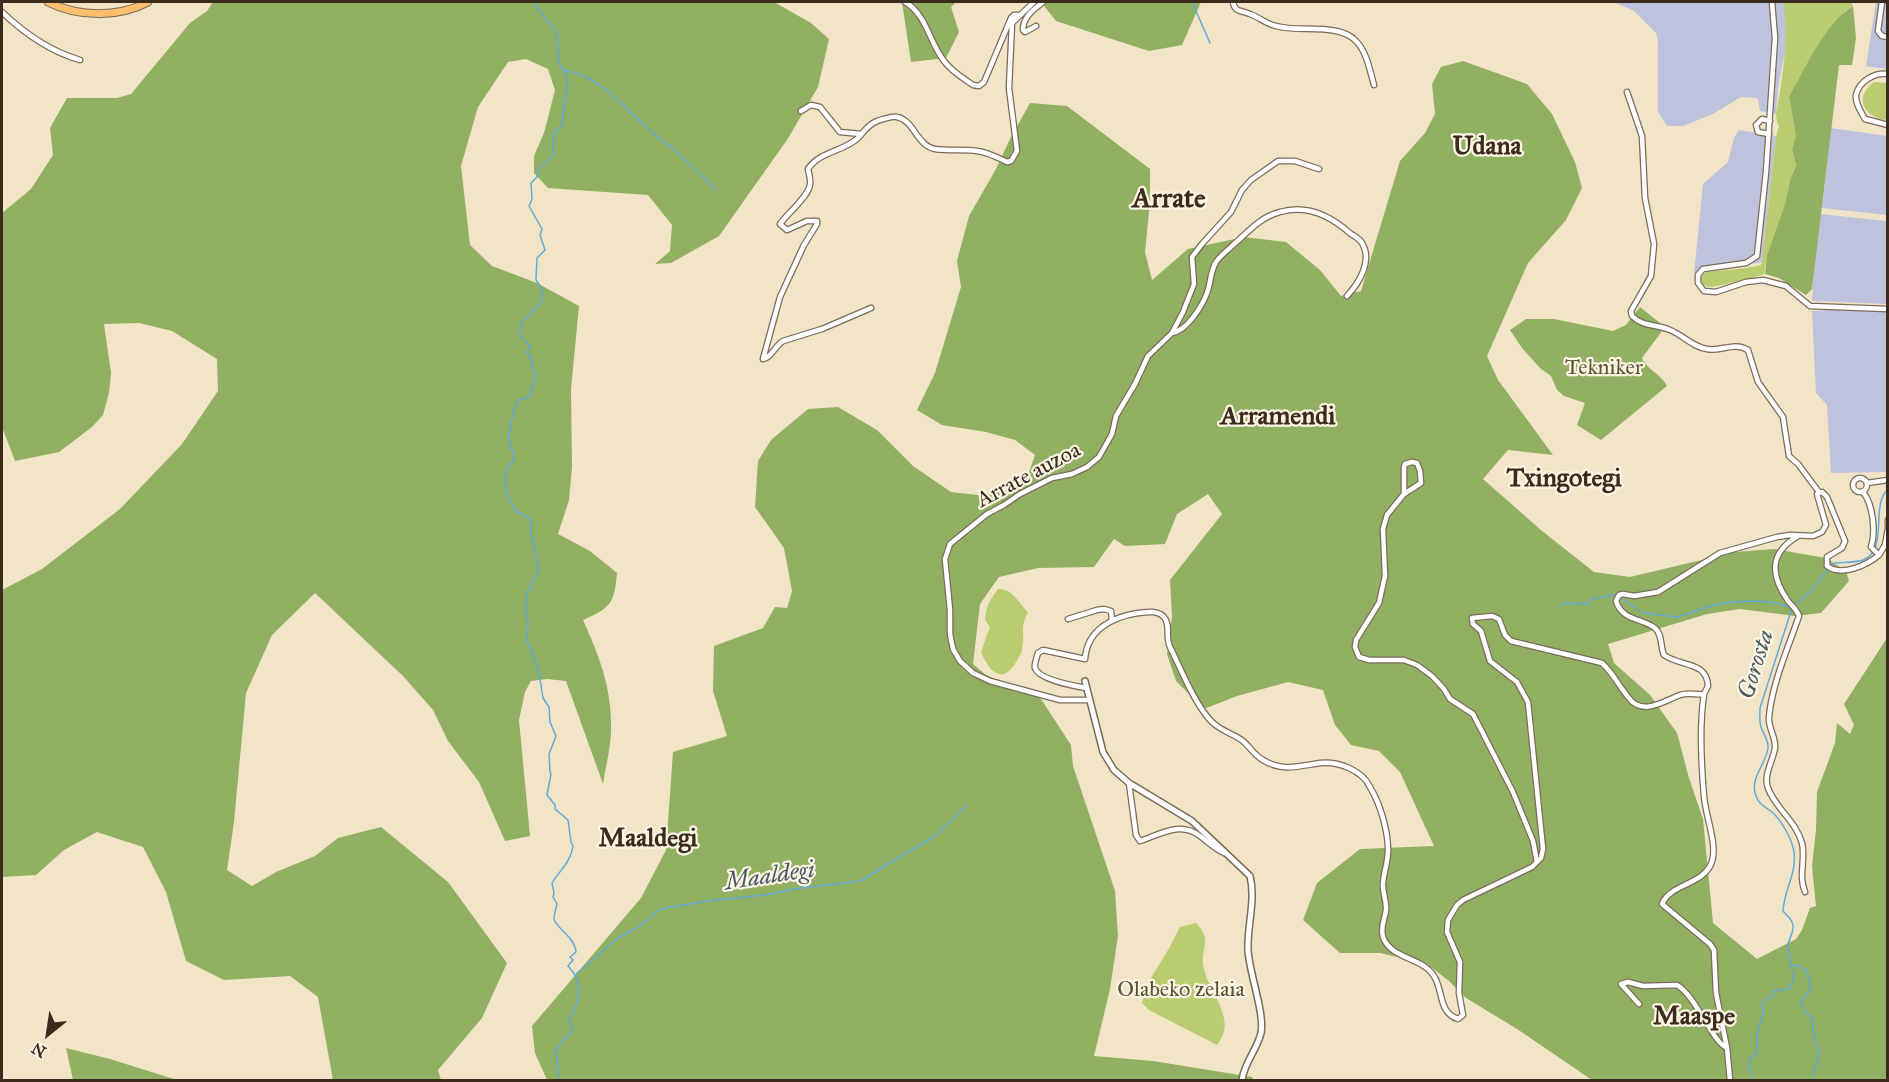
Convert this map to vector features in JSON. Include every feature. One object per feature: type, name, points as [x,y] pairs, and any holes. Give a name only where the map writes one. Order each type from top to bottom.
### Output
[{"type":"highway","points":[[48,2],[89,13],[108,13],[148,2]]},
{"type":"street","points":[[905,2],[915,10],[924,23],[944,62],[973,85],[979,86],[984,82],[1011,18],[1019,15]]},
{"type":"street","points":[[871,308],[822,329],[783,341],[768,358],[763,359],[780,297],[804,245],[817,224],[817,221],[807,221],[787,230],[780,224],[808,191],[811,185],[808,169],[821,156],[838,150],[856,139],[877,121],[897,117],[906,122],[922,142],[932,148],[978,151],[1007,162],[1011,161],[1015,157],[1017,144],[1011,110],[1009,65],[1012,23],[1034,2]]},
{"type":"street","points":[[1036,26],[1025,32],[1023,30],[1023,23],[1029,13],[1043,2]]},
{"type":"street","points":[[1233,2],[1234,7],[1239,11],[1277,27],[1333,30],[1347,34],[1356,41],[1365,55],[1374,85]]},
{"type":"street","points":[[1772,2],[1775,38],[1770,124],[1757,256],[1746,263],[1703,269],[1698,279],[1701,288],[1708,292],[1716,292],[1746,282],[1768,280],[1786,286],[1810,306],[1887,309]]},
{"type":"street","points":[[1882,2],[1878,31],[1882,36],[1887,37]]},
{"type":"street","points":[[2,12],[15,26],[30,36],[58,52],[80,60]]},
{"type":"street","points":[[1887,74],[1871,76],[1861,86],[1856,96],[1858,106],[1865,118],[1887,125]]},
{"type":"street","points":[[1627,92],[1642,136],[1644,188],[1654,244],[1651,276],[1631,311],[1632,316],[1639,323],[1672,331],[1702,348],[1711,350],[1735,345],[1748,350],[1758,382],[1783,417],[1789,456],[1819,492],[1825,493],[1845,542],[1842,548],[1827,557],[1829,568],[1860,568],[1885,544],[1887,519]]},
{"type":"street","points":[[801,111],[811,105],[820,107],[840,132],[861,134]]},
{"type":"street","points":[[1769,134],[1760,133],[1755,127],[1759,120],[1770,124]]},
{"type":"street","name":"Arrate auzoa","points":[[1089,700],[1060,700],[990,681],[974,673],[960,661],[953,649],[950,634],[945,559],[950,544],[987,514],[1041,483],[1087,467],[1099,457],[1112,434],[1116,416],[1148,356],[1172,333],[1192,292],[1194,284],[1192,257],[1231,212],[1244,187],[1278,161],[1295,161],[1319,169]]},
{"type":"street","name":"Arrate auzoa","points":[[1172,333],[1186,325],[1198,310],[1207,292],[1210,274],[1216,261],[1261,220],[1280,212],[1301,209],[1319,212],[1362,243],[1365,256],[1364,271],[1347,296]]},
{"type":"street","points":[[1404,494],[1405,464],[1412,462],[1417,464],[1421,483],[1404,494],[1387,515],[1383,529],[1385,576],[1379,603],[1356,640],[1355,647],[1359,657],[1369,660],[1404,660],[1417,665],[1432,676],[1450,699],[1473,714],[1513,792],[1533,842],[1538,862]]},
{"type":"street","points":[[1867,483],[1864,479],[1859,478],[1853,483],[1856,490],[1863,492],[1868,498],[1876,552]]},
{"type":"street","points":[[1867,483],[1887,480]]},
{"type":"street","points":[[1863,492],[1867,488],[1867,483]]},
{"type":"street","points":[[1730,1080],[1727,1048],[1716,993],[1714,950],[1710,944],[1662,904],[1669,894],[1696,880],[1713,859],[1713,842],[1703,790],[1701,734],[1704,694],[1708,686],[1704,672],[1667,658],[1663,653],[1662,641],[1658,632],[1653,627],[1638,622],[1621,611],[1617,605],[1617,598],[1623,594],[1634,596],[1658,592],[1720,553],[1777,537],[1818,535],[1824,529],[1825,519],[1818,497],[1819,492]]},
{"type":"street","points":[[1800,535],[1782,549],[1775,561],[1776,573],[1784,593],[1799,616],[1789,640],[1768,718],[1775,745],[1766,778],[1768,789],[1801,841],[1803,850],[1801,878],[1805,892]]},
{"type":"street","points":[[1068,619],[1104,609],[1111,612],[1112,618]]},
{"type":"street","points":[[1086,688],[1048,678],[1039,673],[1035,669],[1038,653],[1043,650],[1085,659],[1085,651],[1090,639],[1112,618],[1147,612],[1159,613],[1167,624],[1166,637],[1169,647],[1188,685],[1209,718],[1219,728],[1245,743],[1264,761],[1276,766],[1288,768],[1328,763],[1354,770],[1364,778],[1377,800],[1388,847],[1383,885],[1386,904],[1382,926],[1383,936],[1389,946],[1398,953],[1431,972],[1437,981],[1444,1007],[1454,1018],[1461,1018],[1463,1010],[1459,998],[1460,962],[1447,937],[1448,920],[1463,900],[1538,862],[1542,854],[1543,841],[1538,816],[1537,785],[1532,756],[1532,720],[1528,702],[1517,681],[1490,661],[1481,632],[1473,624],[1472,618],[1491,616],[1499,619],[1505,635],[1511,641],[1602,663],[1630,700],[1639,706],[1657,706],[1684,694],[1704,694]]},
{"type":"street","points":[[1085,681],[1104,752],[1114,770],[1129,783],[1192,821],[1245,870],[1251,882],[1248,950],[1261,1032],[1244,1069],[1242,1080]]},
{"type":"street","points":[[1129,783],[1136,835],[1140,841],[1171,829],[1184,828],[1198,834],[1229,856]]},
{"type":"street","points":[[1639,1004],[1621,984],[1628,982],[1643,986],[1677,985],[1694,1002],[1720,1043],[1727,1048]]},
{"type":"shaded area","points":[[1614,2],[1783,2],[1786,15],[1786,49],[1779,81],[1776,114],[1760,111],[1758,98],[1741,97],[1713,114],[1683,126],[1667,126],[1658,112],[1656,33],[1634,11]]},
{"type":"shaded area","points":[[1876,2],[1887,2],[1887,69],[1866,66]]},
{"type":"shaded area","points":[[1831,128],[1887,136],[1887,215],[1822,208]]},
{"type":"shaded area","points":[[1739,130],[1776,136],[1762,262],[1694,273],[1703,184],[1728,162],[1734,138]]},
{"type":"shaded area","points":[[1820,214],[1887,221],[1887,304],[1812,301]]},
{"type":"shaded area","points":[[1812,311],[1887,311],[1887,472],[1831,473],[1827,405],[1816,393]]},
{"type":"green space","points":[[213,2],[774,2],[811,23],[829,39],[818,87],[787,140],[719,236],[671,263],[655,264],[670,251],[672,225],[648,195],[548,188],[534,173],[534,156],[544,133],[555,90],[548,69],[526,59],[508,62],[478,107],[461,166],[470,245],[492,266],[537,283],[579,306],[571,389],[572,467],[569,500],[558,534],[590,551],[617,573],[610,603],[583,620],[603,670],[609,696],[611,738],[603,784],[566,681],[547,679],[531,681],[525,692],[519,720],[530,836],[505,841],[479,782],[448,741],[433,710],[403,676],[315,593],[272,635],[246,693],[234,822],[227,870],[252,886],[276,872],[315,856],[338,838],[381,827],[448,882],[507,963],[482,1018],[438,1070],[441,1080],[333,1080],[318,997],[290,976],[224,980],[186,961],[166,892],[143,847],[97,832],[64,850],[36,875],[2,877],[2,590],[42,569],[120,509],[182,444],[218,391],[217,359],[172,331],[139,323],[104,324],[111,373],[103,415],[92,427],[59,452],[15,461],[2,427],[2,213],[31,189],[53,155],[50,128],[67,98],[117,98],[131,94],[190,23],[207,11]]},
{"type":"green space","points":[[902,2],[956,2],[951,7],[959,32],[946,58],[911,62]]},
{"type":"green space","points":[[1041,2],[1201,2],[1182,45],[1149,51],[1056,21]]},
{"type":"green space","points":[[1783,2],[1851,2],[1853,6],[1846,10],[1789,97],[1796,136],[1792,149],[1796,164],[1767,255],[1764,274],[1711,287],[1702,283],[1701,277],[1706,272],[1747,268],[1761,265],[1762,262],[1779,126],[1776,114],[1785,44]]},
{"type":"green space","points":[[1853,6],[1856,38],[1852,65],[1839,65],[1812,289],[1806,295],[1779,278],[1765,274],[1767,255],[1796,165],[1792,149],[1796,136],[1789,97],[1833,23]]},
{"type":"green space","points":[[1463,61],[1527,84],[1552,114],[1575,162],[1582,188],[1566,220],[1528,263],[1487,356],[1498,380],[1553,455],[1508,450],[1483,479],[1542,531],[1594,572],[1630,577],[1735,552],[1774,549],[1826,558],[1846,571],[1849,581],[1821,613],[1795,616],[1740,609],[1707,614],[1608,644],[1614,663],[1650,695],[1677,733],[1703,819],[1713,923],[1757,959],[1796,939],[1810,908],[1816,906],[1812,866],[1817,792],[1835,743],[1837,723],[1850,734],[1854,725],[1844,704],[1887,638],[1887,1080],[1592,1080],[1517,1029],[1466,998],[1427,964],[1380,953],[1340,953],[1303,920],[1317,883],[1360,849],[1434,846],[1400,772],[1379,751],[1351,745],[1335,725],[1323,690],[1288,682],[1237,696],[1204,709],[1176,681],[1167,654],[1172,617],[1170,580],[1222,514],[1208,494],[1177,514],[1165,544],[1125,546],[1114,539],[1094,567],[1038,568],[999,577],[980,604],[973,664],[986,675],[1041,699],[1071,745],[1073,766],[1115,891],[1118,936],[1110,989],[1094,1056],[1153,1061],[1252,1077],[1254,1080],[547,1080],[535,1053],[532,1026],[641,898],[666,850],[673,752],[727,736],[713,691],[714,646],[763,628],[775,607],[787,608],[792,591],[784,548],[755,507],[758,461],[771,440],[808,409],[838,407],[877,430],[913,466],[951,492],[978,495],[1004,491],[1028,475],[1035,455],[1015,440],[986,432],[942,425],[917,410],[935,373],[961,287],[957,261],[969,216],[1030,103],[1067,106],[1150,169],[1150,202],[1145,252],[1152,280],[1188,249],[1244,237],[1286,242],[1320,270],[1341,296],[1361,291],[1400,161],[1425,133],[1435,114],[1432,84],[1441,67]]},
{"type":"green space","points":[[1874,82],[1887,83],[1887,120],[1872,115],[1864,106],[1864,94]]},
{"type":"green space","name":"Tekniker","points":[[1640,307],[1665,327],[1642,358],[1667,386],[1601,440],[1577,425],[1585,403],[1564,396],[1557,390],[1551,376],[1540,368],[1522,348],[1510,330],[1526,319],[1554,319],[1613,331],[1626,325]]},
{"type":"green space","points":[[998,589],[1011,593],[1028,612],[1023,627],[1021,654],[1011,669],[1001,674],[992,670],[981,652],[990,627],[985,620],[986,611]]},
{"type":"green space","name":"Olabeko zelaia","points":[[1196,923],[1205,938],[1203,963],[1205,973],[1223,1014],[1225,1025],[1223,1035],[1217,1045],[1149,1010],[1142,1003],[1151,978],[1180,927]]},
{"type":"green space","points":[[66,1048],[110,1059],[177,1080],[73,1080]]},
{"type":"waterway","points":[[536,2],[536,7],[552,25],[557,35],[559,63],[568,78],[562,125],[554,134],[552,157],[539,168],[537,177],[531,183],[532,199],[529,206],[542,229],[540,235],[545,250],[537,258],[536,280],[543,290],[542,300],[536,309],[532,310],[530,315],[521,322],[520,336],[530,346],[527,352],[533,362],[531,369],[536,373],[529,397],[518,400],[512,417],[509,440],[514,458],[507,470],[506,482],[507,494],[515,511],[528,517],[532,522],[531,534],[538,571],[527,592],[525,606],[528,622],[527,641],[538,667],[543,698],[549,707],[550,722],[556,736],[549,754],[551,774],[547,795],[555,805],[555,809],[568,820],[573,846],[568,861],[552,883],[553,897],[557,904],[555,922],[575,947],[576,952],[570,957],[573,960],[568,966],[576,979],[579,992],[576,1007],[569,1021],[573,1029],[556,1051],[559,1080]]},
{"type":"waterway","points":[[1192,2],[1210,43]]},
{"type":"waterway","points":[[564,70],[589,79],[609,92],[716,190]]},
{"type":"waterway","name":"Gorosta","points":[[1832,565],[1860,561],[1871,555],[1878,537],[1880,505],[1888,489]]},
{"type":"waterway","name":"Gorosta","points":[[1795,605],[1810,592],[1829,568]]},
{"type":"waterway","points":[[1559,607],[1564,603],[1587,604],[1591,599],[1614,595]]},
{"type":"waterway","name":"Gorosta","points":[[1622,599],[1643,613],[1678,617],[1710,606],[1731,602],[1757,601],[1792,608],[1760,708],[1760,724],[1768,742],[1768,748],[1756,777],[1754,789],[1759,802],[1783,825],[1794,852],[1794,867],[1783,911],[1793,924],[1788,946],[1793,980],[1789,989],[1773,991],[1773,996],[1767,998],[1762,1005],[1763,1013],[1757,1034],[1756,1055],[1751,1057],[1749,1068],[1753,1080]]},
{"type":"waterway","name":"Maaldegi","points":[[576,974],[618,938],[637,928],[660,909],[860,881],[935,836],[967,805]]},
{"type":"waterway","points":[[1791,965],[1799,966],[1807,971],[1811,989],[1800,1002],[1812,1018],[1819,1053],[1812,1080]]},
{"type":"district","name":"Udana","points":[[1487,148]]},
{"type":"district","name":"Arrate","points":[[1169,200]]},
{"type":"district","name":"Arramendi","points":[[1278,418]]},
{"type":"district","name":"Txingotegi","points":[[1564,480]]},
{"type":"district","name":"Maaldegi","points":[[648,840]]},
{"type":"district","name":"Maaspe","points":[[1694,1018]]}]
